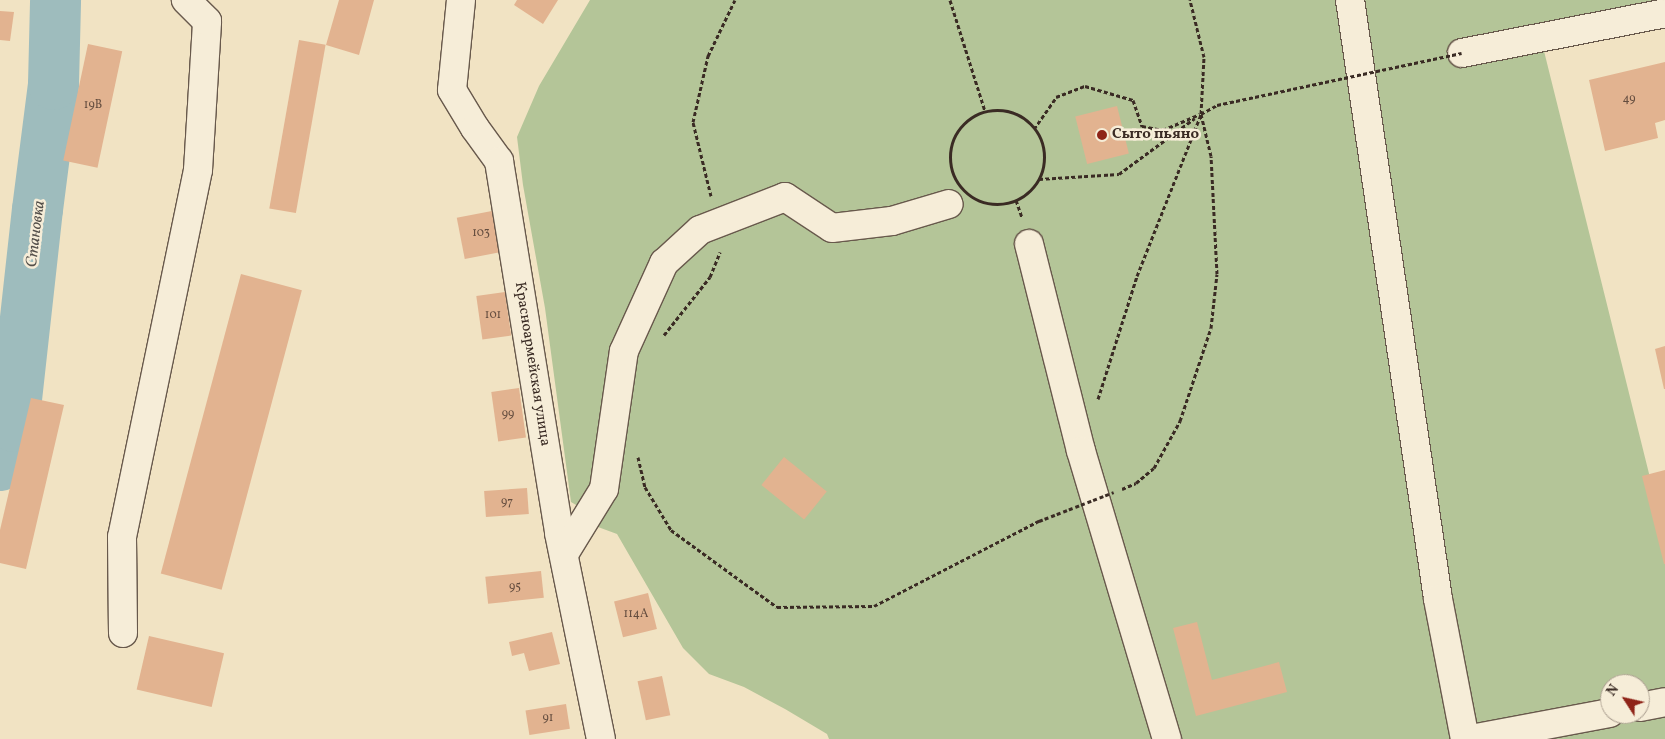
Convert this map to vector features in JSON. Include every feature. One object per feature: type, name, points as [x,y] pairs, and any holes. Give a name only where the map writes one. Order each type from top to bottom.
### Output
[{"type":"street","points":[[123,633],[122,537],[198,170],[207,21],[186,0]]},
{"type":"street","name":"Красноармейская улица","points":[[460,0],[452,90],[475,128],[499,161],[564,554],[601,739]]},
{"type":"street","points":[[1350,0],[1438,599],[1465,739]]},
{"type":"street","points":[[1462,53],[1665,13]]},
{"type":"street","points":[[564,554],[604,489],[624,351],[664,263],[700,230],[786,196],[832,228],[892,221],[948,204]]},
{"type":"street","points":[[1029,244],[1081,451],[1167,739]]},
{"type":"street","points":[[1650,705],[1665,702]]},
{"type":"street","points":[[1471,739],[1600,715]]},
{"type":"path","points":[[663,336],[710,277],[725,240],[707,183],[693,122],[708,56],[735,0]]},
{"type":"path","points":[[950,0],[985,111]]},
{"type":"path","points":[[637,452],[645,487],[671,530],[777,607],[874,606],[1039,521],[1136,483],[1154,468],[1180,422],[1211,328],[1217,264],[1212,156],[1201,114],[1204,57],[1190,0]]},
{"type":"path","points":[[1034,129],[1056,97],[1085,86],[1133,100],[1142,126],[1163,130],[1217,105],[1462,53]]},
{"type":"path","points":[[1000,110],[1015,113],[1034,129],[1043,148],[1043,164],[1039,179],[1029,191],[1016,200],[1001,204],[986,203],[972,197],[960,186],[952,173],[949,157],[952,142],[960,128],[971,118],[985,111],[1000,110]]},
{"type":"path","points":[[1039,179],[1119,174],[1201,114]]},
{"type":"path","points":[[1096,405],[1137,276],[1201,114]]},
{"type":"green space","points":[[590,0],[1665,0],[1542,43],[1665,538],[1665,739],[829,739],[827,734],[785,709],[744,687],[709,674],[683,648],[617,534],[598,527],[588,512],[571,502],[545,308],[523,185],[517,137],[539,86]]},
{"type":"building","points":[[339,0],[374,0],[359,55],[326,45]]},
{"type":"building","points":[[517,0],[558,0],[543,24],[514,5]]},
{"type":"building","points":[[0,11],[14,12],[10,41],[0,40]]},
{"type":"building","points":[[299,40],[326,45],[296,213],[269,208]]},
{"type":"building","points":[[88,44],[122,51],[97,168],[63,160]]},
{"type":"building","points":[[1665,62],[1665,120],[1655,123],[1658,138],[1605,151],[1589,80]]},
{"type":"building","name":"Сыто пьяно","points":[[1117,106],[1129,154],[1087,164],[1075,116]]},
{"type":"building","points":[[497,210],[505,251],[465,259],[457,218]]},
{"type":"building","points":[[241,274],[302,290],[222,590],[161,573]]},
{"type":"building","points":[[505,292],[511,336],[482,340],[476,296]]},
{"type":"building","points":[[1665,346],[1665,389],[1664,389],[1655,349]]},
{"type":"building","points":[[519,388],[526,438],[498,441],[491,392]]},
{"type":"building","points":[[31,398],[64,405],[26,569],[0,563],[0,530]]},
{"type":"building","points":[[784,457],[827,492],[804,520],[761,485]]},
{"type":"building","points":[[1665,470],[1665,564],[1664,564],[1642,476]]},
{"type":"building","points":[[527,488],[529,514],[486,517],[484,491]]},
{"type":"building","points":[[541,571],[544,598],[488,604],[485,577]]},
{"type":"building","points":[[648,593],[657,629],[623,637],[614,601]]},
{"type":"building","points":[[1197,622],[1212,680],[1279,662],[1287,692],[1196,716],[1173,628]]},
{"type":"building","points":[[552,632],[560,664],[529,671],[524,653],[512,656],[509,642]]},
{"type":"building","points":[[149,636],[224,653],[212,707],[137,690]]},
{"type":"building","points":[[662,676],[670,715],[646,720],[638,681]]},
{"type":"building","points":[[566,704],[570,729],[529,735],[526,710]]},
{"type":"waterway","name":"Становка","points":[[0,465],[13,426],[53,84],[55,0]]},
{"type":"place","name":"Сыто пьяно","points":[[1102,135]]}]
